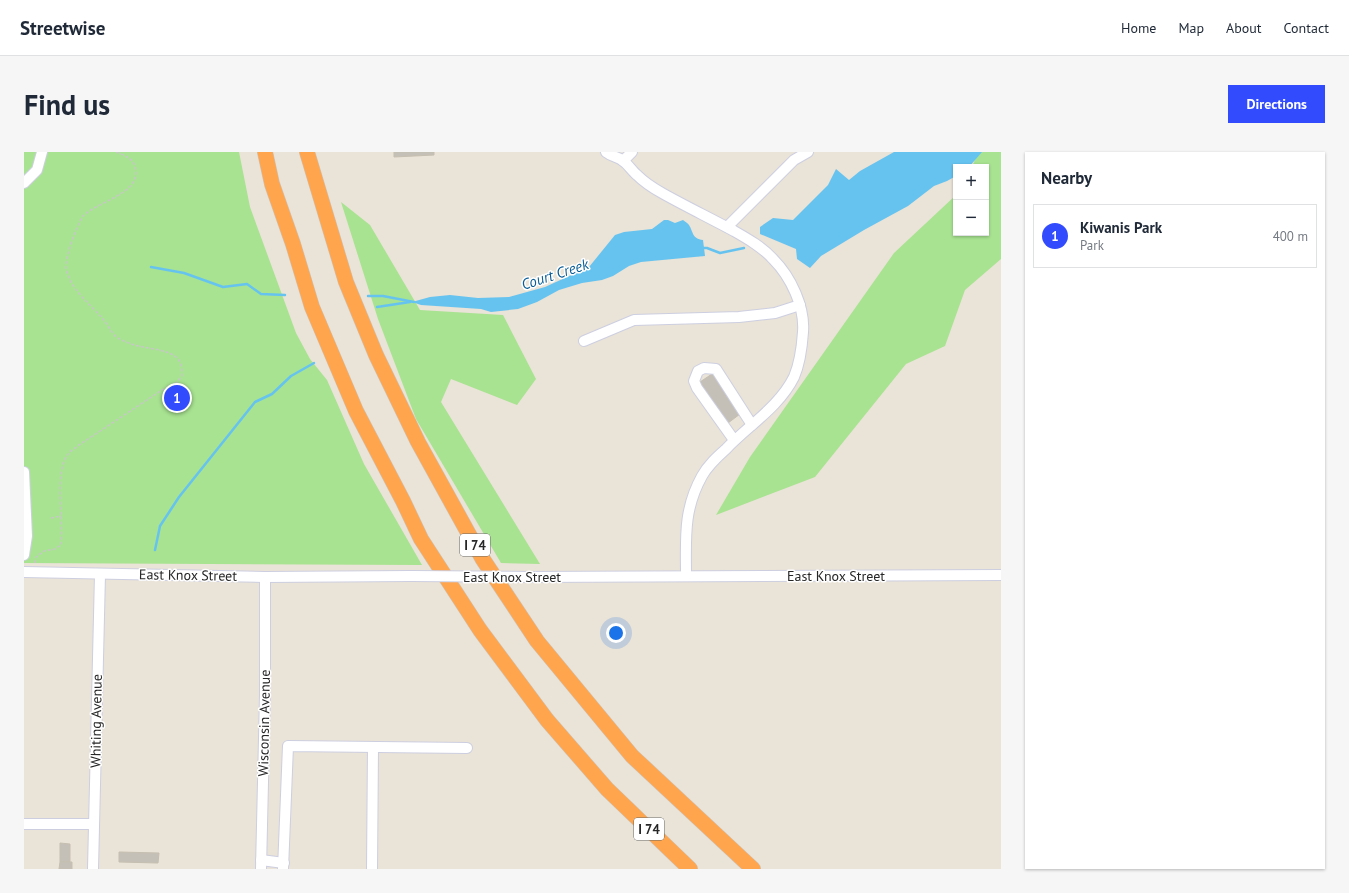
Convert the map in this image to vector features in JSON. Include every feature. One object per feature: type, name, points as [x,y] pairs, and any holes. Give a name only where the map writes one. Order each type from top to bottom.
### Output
[{"type":"highway","name":"I 74","points":[[265,152],[272,184],[293,244],[312,307],[356,411],[421,539],[480,630],[547,720],[607,789],[690,869]]},
{"type":"highway","name":"I 74","points":[[306,152],[346,282],[376,355],[418,442],[482,558],[537,641],[632,756],[753,869]]},
{"type":"street","points":[[24,184],[37,170],[42,152]]},
{"type":"street","points":[[606,152],[622,156],[632,152]]},
{"type":"street","points":[[727,227],[794,160],[808,152]]},
{"type":"street","points":[[622,156],[638,177],[661,192],[727,227],[765,250],[784,272],[800,305],[804,326],[800,360],[794,376],[787,388],[778,400],[734,440],[712,463],[703,474],[691,499],[686,528],[686,576]]},
{"type":"street","points":[[584,341],[634,320],[739,317],[775,313],[800,305]]},
{"type":"street","points":[[734,440],[697,388],[694,381],[698,372],[704,368],[716,369],[752,425]]},
{"type":"street","points":[[24,472],[27,536],[24,556]]},
{"type":"street","name":"East Knox Street","points":[[29,572],[266,576],[530,577],[1001,575]]},
{"type":"street","name":"Whiting Avenue","points":[[93,869],[100,574]]},
{"type":"street","name":"Wisconsin Avenue","points":[[261,864],[266,576]]},
{"type":"street","points":[[261,864],[284,866],[288,746],[467,748]]},
{"type":"street","points":[[372,869],[373,747]]},
{"type":"street","points":[[24,824],[94,824]]},
{"type":"path","points":[[29,572],[36,557],[44,551],[55,550],[61,545],[62,516],[60,481],[63,466],[69,453],[78,445],[162,390],[176,383],[182,376],[182,365],[176,357],[167,352],[130,344],[118,338],[103,319],[87,304],[70,278],[66,267],[76,228],[83,217],[93,208],[123,193],[131,185],[136,175],[136,165],[129,157],[116,152]]},
{"type":"path","points":[[51,518],[62,516]]},
{"type":"green space","points":[[24,152],[239,152],[250,207],[296,333],[310,359],[327,380],[364,464],[422,565],[24,563]]},
{"type":"green space","points":[[978,152],[1001,152],[1001,259],[965,290],[945,346],[906,364],[815,477],[716,515],[750,457],[894,253],[953,198],[953,236],[989,236],[989,164],[973,164]]},
{"type":"green space","points":[[341,202],[370,225],[420,310],[503,315],[536,379],[517,405],[451,379],[441,402],[540,564],[501,563],[416,419],[378,319]]},
{"type":"water","points":[[894,152],[982,152],[972,164],[953,164],[953,178],[934,186],[908,206],[821,256],[810,268],[797,259],[796,249],[760,234],[760,227],[773,218],[793,220],[828,185],[836,169],[849,180],[860,171]]},
{"type":"water","points":[[664,220],[675,223],[683,220],[688,224],[693,234],[697,238],[703,240],[705,256],[641,262],[629,266],[613,276],[602,280],[582,283],[559,290],[537,302],[518,309],[491,312],[481,309],[421,305],[412,302],[430,297],[450,295],[478,298],[509,297],[545,287],[589,267],[615,235],[624,232],[652,229]]},
{"type":"building","points":[[394,152],[434,152],[434,155],[394,157]]},
{"type":"building","points":[[712,374],[740,414],[728,423],[700,382]]},
{"type":"building","points":[[60,843],[70,844],[70,862],[60,862]]},
{"type":"building","points":[[119,852],[159,853],[158,863],[119,862]]},
{"type":"building","points":[[60,862],[72,862],[72,869],[59,869]]},
{"type":"waterway","name":"Court Creek","points":[[701,248],[707,248],[720,253],[744,248]]},
{"type":"waterway","name":"Court Creek","points":[[151,267],[184,273],[223,287],[247,284],[261,294],[285,295]]},
{"type":"waterway","name":"Court Creek","points":[[368,296],[383,296],[414,302]]},
{"type":"waterway","points":[[377,307],[410,302]]},
{"type":"waterway","points":[[155,550],[160,526],[179,497],[255,402],[272,394],[291,376],[314,363]]},
{"type":"place","name":"Kiwanis Park","points":[[177,398]]}]
